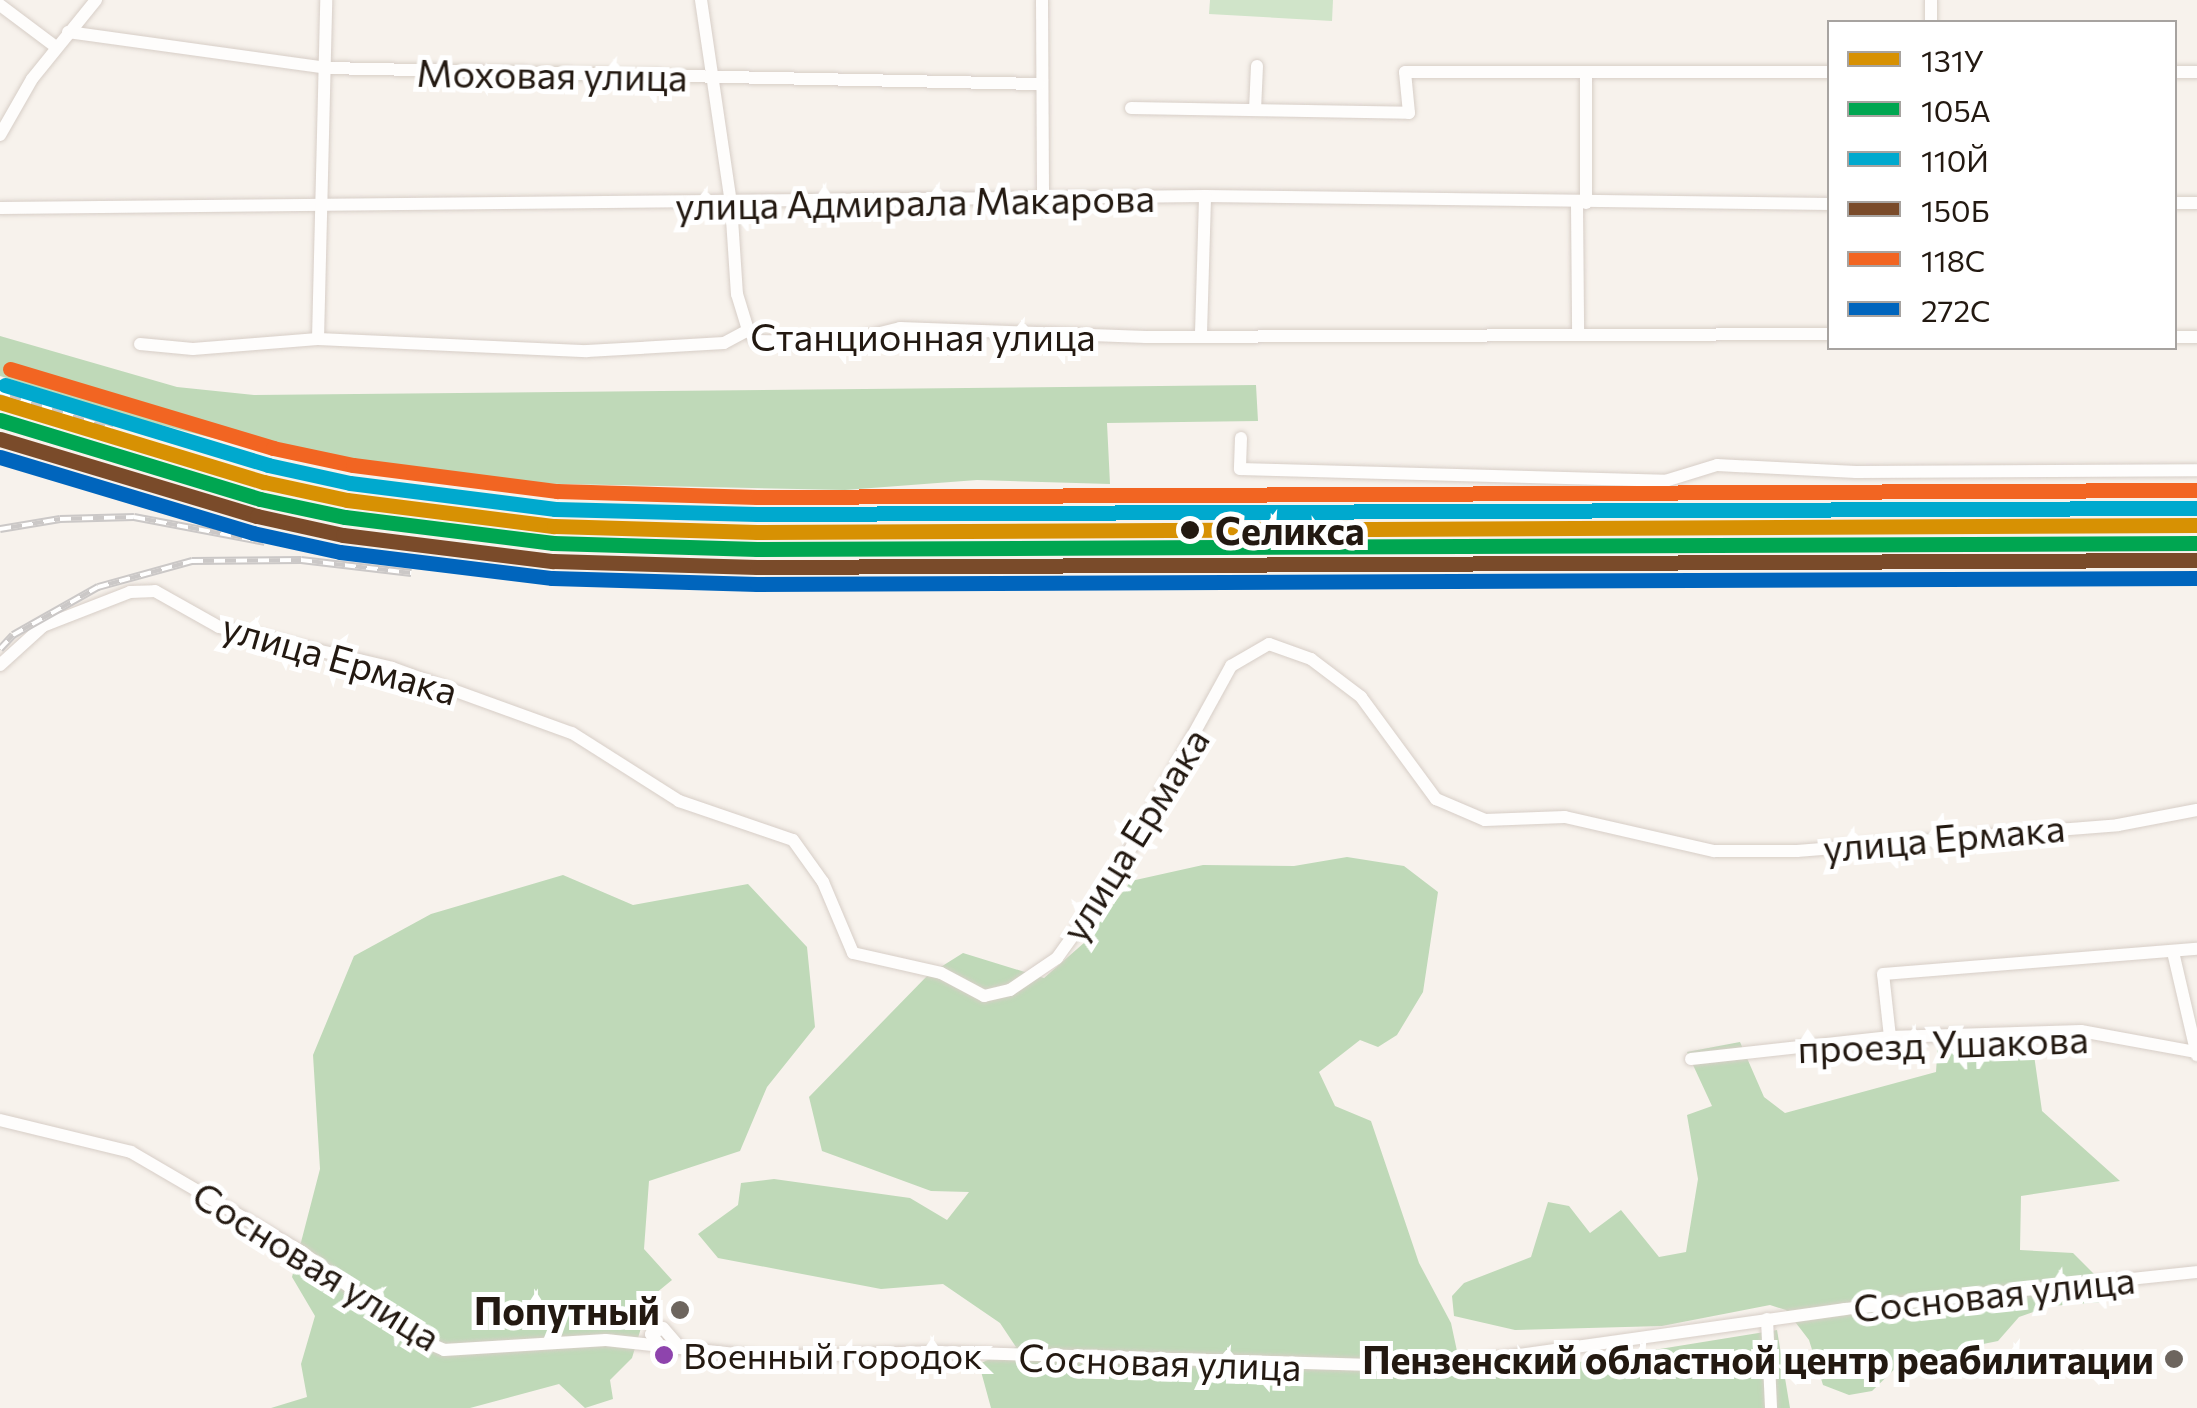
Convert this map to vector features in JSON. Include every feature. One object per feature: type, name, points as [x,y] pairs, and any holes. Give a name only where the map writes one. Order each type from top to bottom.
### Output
[{"type":"street","points":[[0,135],[56,46],[96,0]]},
{"type":"street","points":[[318,339],[326,0]]},
{"type":"street","points":[[700,0],[731,204],[737,294],[748,330]]},
{"type":"street","points":[[1042,0],[1039,84],[1043,200]]},
{"type":"street","points":[[0,5],[56,46]]},
{"type":"street","name":"Моховая улица","points":[[68,32],[326,68],[1039,84]]},
{"type":"street","points":[[1255,110],[1257,66]]},
{"type":"street","points":[[1131,108],[1409,113],[1405,72],[1827,72]]},
{"type":"street","points":[[1578,331],[1586,75]]},
{"type":"street","points":[[1200,334],[1198,233],[1205,196]]},
{"type":"street","name":"улица Адмирала Макарова","points":[[0,208],[320,209],[1205,196],[1581,204],[1827,204]]},
{"type":"street","name":"Станционная улица","points":[[140,344],[193,349],[318,339],[587,352],[724,343],[748,330],[757,340],[781,343],[852,342],[900,328],[971,335],[1529,337],[1578,331],[1827,334]]},
{"type":"street","points":[[1241,438],[1240,469],[1665,482],[1716,466],[1856,472],[2197,470]]},
{"type":"street","name":"улица Ермака","points":[[0,665],[43,626],[130,592],[155,591],[219,627],[392,668],[572,732],[679,801],[793,840],[824,882],[853,954],[941,974],[984,996],[1010,990],[1058,958],[1116,877],[1230,666],[1269,644],[1310,659],[1361,696],[1436,798],[1484,820],[1566,817],[1704,850],[1780,851],[2118,825],[2197,810]]},
{"type":"street","name":"проезд Ушакова","points":[[1890,1037],[1883,974],[2197,949]]},
{"type":"street","points":[[2173,952],[2196,1054]]},
{"type":"street","name":"проезд Ушакова","points":[[1691,1059],[1890,1037],[2081,1031],[2196,1054]]},
{"type":"street","name":"Сосновая улица","points":[[0,1120],[131,1152],[302,1252],[421,1340],[444,1350],[658,1344],[651,1334],[663,1328],[678,1345],[763,1357],[935,1352],[1365,1369],[1433,1368],[1768,1319],[2197,1272]]},
{"type":"street","points":[[1768,1319],[1770,1408]]},
{"type":"green space","points":[[1210,0],[1333,0],[1332,21],[1209,14]]},
{"type":"green space","points":[[0,336],[177,387],[254,395],[1256,385],[1258,421],[1107,423],[1110,484],[977,480],[845,490],[516,483],[217,439],[141,420],[0,376]]},
{"type":"green space","points":[[1347,857],[1404,866],[1438,892],[1423,992],[1397,1035],[1378,1047],[1360,1040],[1319,1072],[1335,1106],[1371,1121],[1419,1263],[1451,1323],[1460,1365],[1474,1379],[1777,1330],[1790,1408],[991,1408],[979,1364],[1016,1347],[1000,1323],[943,1284],[881,1289],[718,1258],[698,1234],[738,1205],[741,1183],[774,1179],[910,1198],[947,1220],[969,1192],[931,1191],[822,1151],[809,1097],[928,975],[963,953],[1044,978],[1085,942],[1131,881],[1203,865],[1294,866]]},
{"type":"green space","points":[[563,875],[633,905],[748,884],[807,947],[815,1027],[767,1087],[740,1151],[649,1181],[644,1249],[672,1280],[650,1298],[632,1358],[610,1380],[613,1399],[585,1408],[559,1384],[470,1408],[271,1408],[307,1397],[301,1364],[315,1316],[292,1277],[320,1169],[313,1055],[354,956],[431,914]]},
{"type":"green space","points":[[2003,1039],[2034,1055],[2042,1111],[2120,1181],[2021,1196],[2020,1250],[2073,1253],[2110,1290],[2103,1302],[2051,1306],[2019,1317],[1998,1341],[1904,1360],[1872,1391],[1849,1395],[1823,1385],[1809,1340],[1786,1310],[1770,1305],[1662,1326],[1515,1330],[1454,1316],[1452,1296],[1464,1283],[1531,1257],[1548,1202],[1569,1206],[1590,1233],[1621,1210],[1659,1257],[1686,1252],[1698,1179],[1687,1115],[1712,1106],[1687,1052],[1740,1042],[1764,1097],[1785,1113],[1936,1072],[1938,1041]]},
{"type":"railway","points":[[0,392],[112,429]]},
{"type":"railway","points":[[0,529],[60,519],[134,517],[265,542]]},
{"type":"railway","points":[[0,649],[13,635],[98,587],[192,561],[301,560],[411,573]]},
{"type":"transit line","name":"118С","points":[[10,369],[273,448],[353,465],[557,491],[757,497],[2197,490]]},
{"type":"transit line","name":"110Й","points":[[5,385],[268,465],[350,483],[555,509],[757,514],[2197,508]]},
{"type":"transit line","name":"131У","points":[[0,402],[264,482],[347,500],[554,526],[757,532],[2197,525]]},
{"type":"transit line","name":"105А","points":[[0,420],[260,499],[345,517],[553,543],[757,549],[2197,543]]},
{"type":"transit line","name":"150Б","points":[[0,439],[257,516],[343,535],[553,561],[757,567],[2197,560]]},
{"type":"transit line","name":"272С","points":[[0,457],[253,533],[340,552],[552,578],[757,584],[2197,578]]},
{"type":"place","name":"Селикса","points":[[1190,530]]},
{"type":"place","name":"Попутный","points":[[680,1310]]},
{"type":"place","name":"Военный городок","points":[[664,1355]]},
{"type":"place","name":"Пензенский областной центр реабилитации","points":[[2174,1359]]}]
